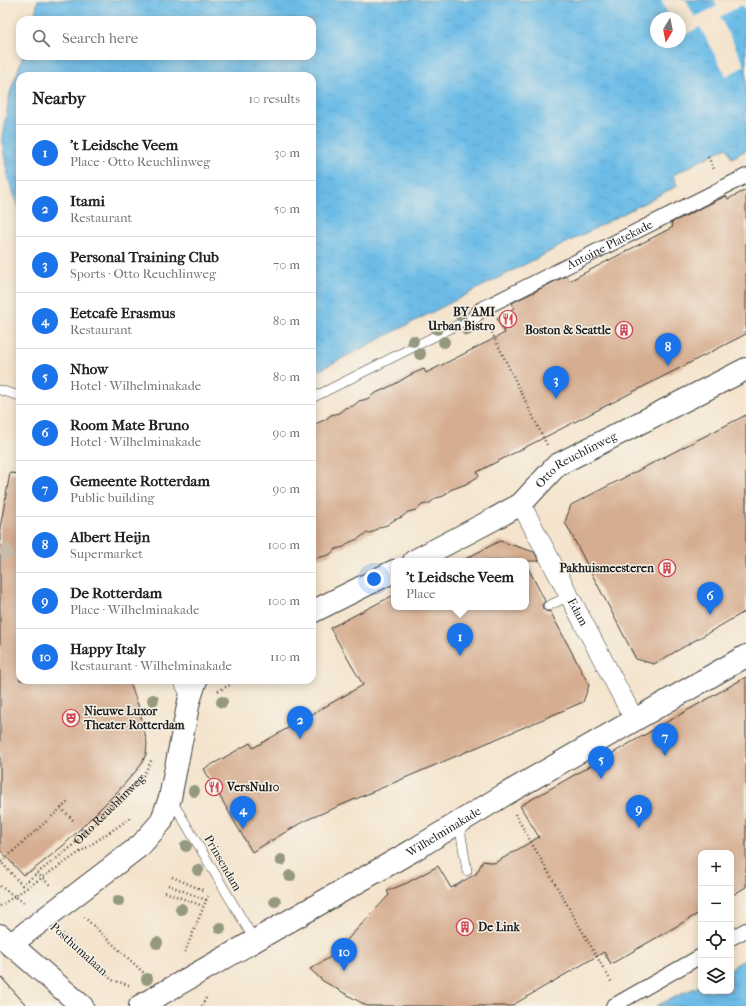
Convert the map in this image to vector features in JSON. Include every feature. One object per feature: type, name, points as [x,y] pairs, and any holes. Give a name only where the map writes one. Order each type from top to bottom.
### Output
[{"type":"street","name":"Antoine Platekade","points":[[478,313],[746,176]]},
{"type":"street","name":"Otto Reuchlinweg","points":[[420,558],[521,504],[557,465],[746,369]]},
{"type":"street","name":"Edam","points":[[521,504],[634,721]]},
{"type":"street","points":[[316,610],[391,572]]},
{"type":"street","name":"Wilhelminakade","points":[[152,999],[255,941],[746,656]]},
{"type":"street","points":[[82,1006],[3,944],[44,918],[141,845],[161,822],[170,798],[189,702],[195,684]]},
{"type":"street","points":[[734,936],[746,930]]},
{"type":"street","points":[[618,1004],[698,958]]},
{"type":"lane","points":[[316,396],[478,313]]},
{"type":"lane","points":[[0,390],[16,395]]},
{"type":"lane","points":[[548,606],[569,596]]},
{"type":"lane","points":[[179,684],[189,702]]},
{"type":"lane","name":"Prinsendam","points":[[170,798],[255,941]]},
{"type":"lane","points":[[459,823],[466,871]]},
{"type":"path","points":[[478,313],[557,465]]},
{"type":"path","name":"Otto Reuchlinweg","points":[[0,862],[22,885],[70,848],[143,776],[154,755]]},
{"type":"path","points":[[504,796],[618,1004]]},
{"type":"path","points":[[0,862],[68,802]]},
{"type":"path","points":[[61,808],[74,821]]},
{"type":"path","name":"Otto Reuchlinweg","points":[[15,896],[136,815]]},
{"type":"path","points":[[81,829],[86,832]]},
{"type":"path","points":[[37,873],[67,900],[152,999]]},
{"type":"path","points":[[172,878],[209,892],[184,953]]},
{"type":"path","points":[[168,885],[206,900]]},
{"type":"path","name":"Posthumalaan","points":[[0,886],[44,918],[112,980],[134,987],[152,999]]},
{"type":"path","points":[[165,892],[204,906]]},
{"type":"path","points":[[0,906],[15,896]]},
{"type":"water","points":[[38,0],[746,0],[746,150],[732,158],[727,147],[673,175],[677,186],[316,372],[316,72],[17,72],[22,60],[316,60],[316,16],[35,16]]},
{"type":"water","points":[[16,76],[16,199],[8,178],[2,138],[10,93]]},
{"type":"water","points":[[746,959],[746,1006],[656,1006],[698,986],[698,994],[734,994],[734,966]]},
{"type":"pier","points":[[661,0],[686,0],[695,17],[717,6],[714,0],[746,0],[746,13],[742,5],[720,17],[745,66],[726,76],[700,27],[686,34],[686,12],[667,12]]},
{"type":"building","name":"Boston & Seattle","points":[[746,190],[746,334],[477,472],[479,476],[466,484],[450,490],[444,496],[422,505],[416,510],[408,512],[402,517],[380,527],[373,532],[365,534],[344,547],[336,549],[329,555],[316,558],[316,424],[325,420],[331,415],[339,413],[345,408],[353,406],[359,401],[367,399],[410,375],[424,369],[426,373],[505,333],[497,318],[514,308],[512,303],[566,276],[569,281],[673,227],[671,223],[726,196],[728,199]]},
{"type":"building","name":"Pakhuismeesteren","points":[[746,415],[746,611],[654,664],[636,659],[565,522],[571,505]]},
{"type":"building","name":"Nieuwe Luxor Theater Rotterdam","points":[[10,473],[16,474],[16,684],[130,684],[139,708],[147,743],[146,754],[141,765],[120,789],[64,845],[33,870],[23,875],[0,850],[0,528]]},
{"type":"building","points":[[500,541],[534,552],[539,561],[529,561],[529,558],[467,558]]},
{"type":"building","points":[[529,570],[545,601],[542,605],[543,609],[547,612],[550,611],[589,685],[583,702],[304,821],[252,852],[204,769],[250,743],[253,748],[363,685],[330,628],[391,597],[391,610],[529,610]]},
{"type":"building","points":[[746,677],[746,887],[734,894],[734,850],[698,850],[698,914],[611,964],[604,952],[511,1006],[367,1006],[323,981],[310,969],[332,956],[338,946],[346,941],[389,895],[387,891],[407,883],[438,866],[451,888],[476,874],[483,861],[495,863],[539,837],[520,806]]},
{"type":"tunnel","points":[[0,555],[16,548]]},
{"type":"tram line","points":[[0,976],[27,1006]]},
{"type":"place","name":"BY AMI Urban Bistro","points":[[508,319]]},
{"type":"place","name":"Boston & Seattle","points":[[624,330]]},
{"type":"place","name":"Albert Heijn","points":[[668,366]]},
{"type":"place","name":"Personal Training Club","points":[[556,399]]},
{"type":"place","name":"Pakhuismeesteren","points":[[667,568]]},
{"type":"place","name":"Room Mate Bruno","points":[[710,615]]},
{"type":"place","name":"'t Leidsche Veem","points":[[460,656]]},
{"type":"place","name":"Nieuwe Luxor Theater Rotterdam","points":[[71,718]]},
{"type":"place","name":"Itami","points":[[300,739]]},
{"type":"place","name":"Gemeente Rotterdam","points":[[665,756]]},
{"type":"place","name":"Nhow","points":[[601,779]]},
{"type":"place","name":"VersNul10","points":[[214,787]]},
{"type":"place","name":"De Rotterdam","points":[[639,828]]},
{"type":"place","name":"Eetcafe Erasmus","points":[[243,829]]},
{"type":"place","name":"De Link","points":[[465,927]]},
{"type":"place","name":"Happy Italy","points":[[344,971]]}]
